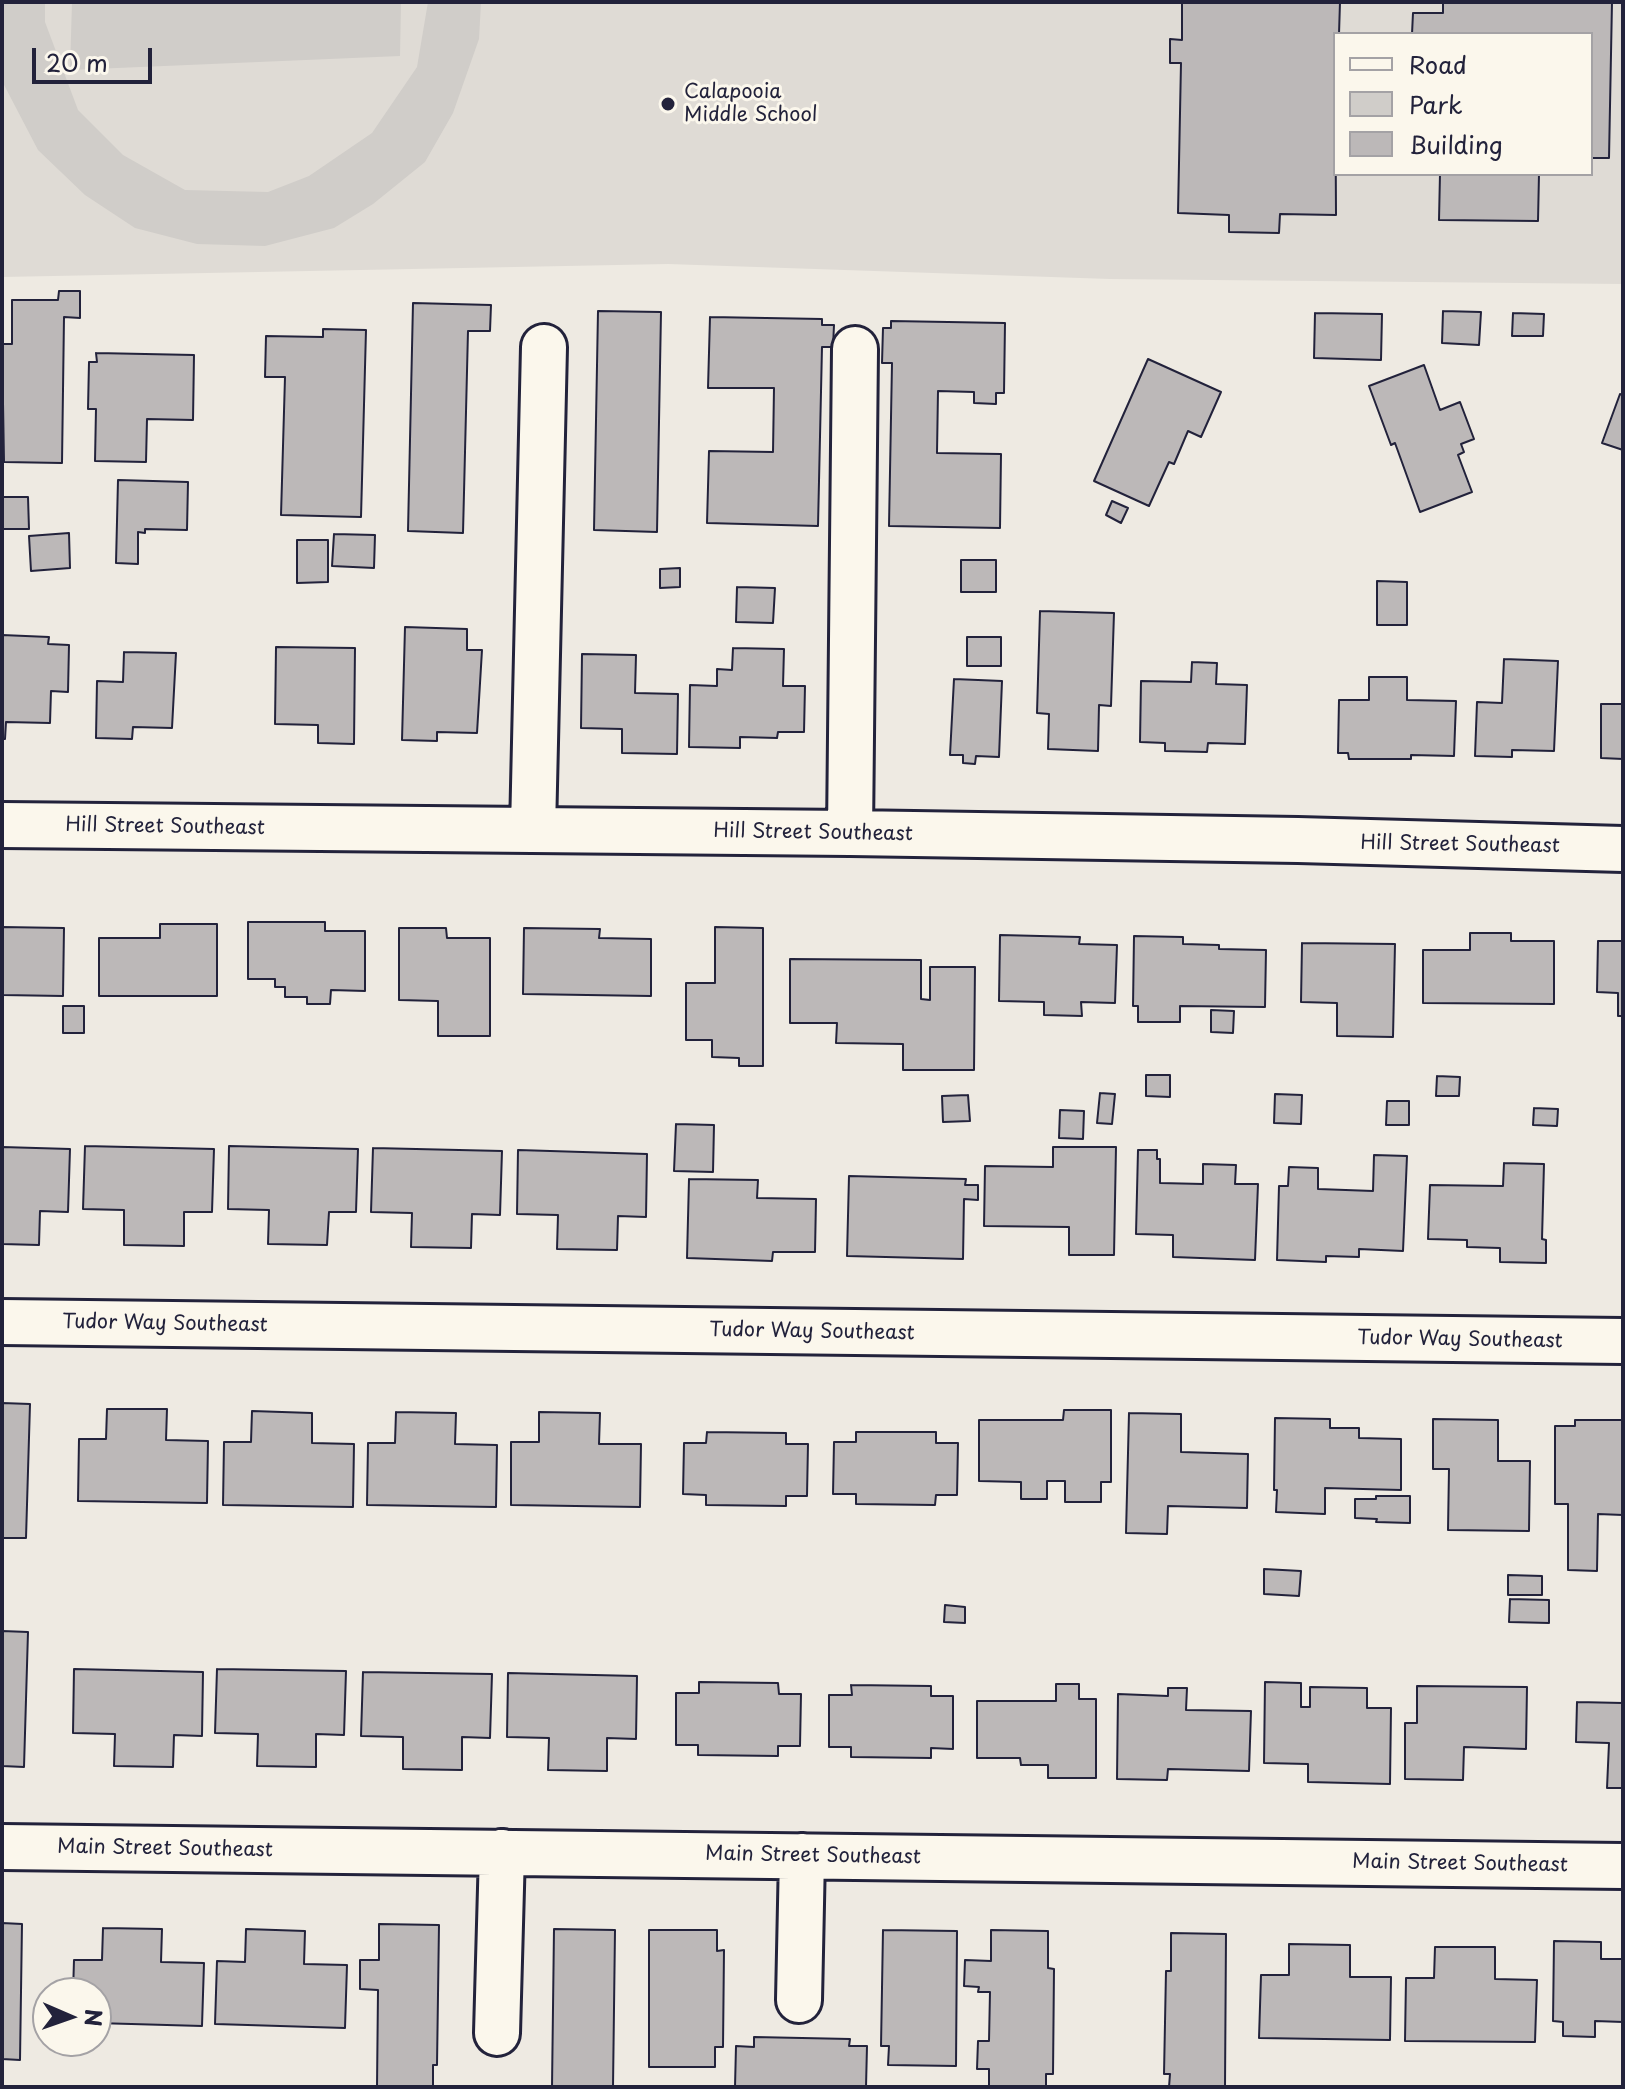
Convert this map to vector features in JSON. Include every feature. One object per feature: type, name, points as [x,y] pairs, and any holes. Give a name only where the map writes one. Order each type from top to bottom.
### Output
[{"type":"street","points":[[533,830],[544,347]]},
{"type":"street","points":[[850,833],[855,349]]},
{"type":"street","name":"Hill Street Southeast","points":[[2,825],[850,833],[1623,849]]},
{"type":"street","name":"Tudor Way Southeast","points":[[2,1322],[1623,1341]]},
{"type":"street","name":"Main Street Southeast","points":[[2,1847],[1623,1866]]},
{"type":"street","points":[[497,2033],[502,1852]]},
{"type":"street","points":[[799,2000],[802,1856]]},
{"type":"shaded area","name":"Calapooia Middle School","points":[[2,2],[1623,2],[1623,284],[1110,279],[668,264],[2,277]]},
{"type":"green space","points":[[2,2],[45,2],[45,22],[78,110],[123,155],[185,190],[268,192],[309,176],[372,133],[417,67],[428,2],[481,2],[479,39],[453,113],[425,162],[373,204],[334,228],[265,246],[197,244],[135,228],[85,195],[38,150],[2,81]]},
{"type":"green space","points":[[72,2],[401,2],[400,56],[70,70]]},
{"type":"building","points":[[1182,2],[1340,2],[1339,32],[1333,32],[1336,215],[1280,214],[1279,233],[1229,232],[1229,215],[1178,213],[1181,63],[1170,63],[1170,39],[1182,40]]},
{"type":"building","points":[[1443,2],[1612,2],[1609,158],[1593,158],[1593,32],[1412,32],[1413,13],[1443,13]]},
{"type":"building","points":[[1440,176],[1539,176],[1538,221],[1439,220]]},
{"type":"building","points":[[59,291],[80,291],[80,318],[64,317],[62,463],[4,462],[2,344],[12,344],[12,300],[58,300]]},
{"type":"building","points":[[413,303],[491,305],[490,331],[468,331],[463,533],[408,531]]},
{"type":"building","points":[[598,311],[661,312],[657,532],[594,530]]},
{"type":"building","points":[[1443,311],[1481,312],[1479,345],[1442,343]]},
{"type":"building","points":[[1315,313],[1382,314],[1381,360],[1314,358]]},
{"type":"building","points":[[1513,313],[1544,314],[1543,336],[1512,336]]},
{"type":"building","points":[[710,317],[822,319],[822,325],[834,325],[833,347],[822,347],[818,526],[707,523],[709,451],[773,452],[774,388],[708,388]]},
{"type":"building","points":[[891,321],[1005,323],[1004,393],[996,393],[996,404],[974,403],[974,392],[938,391],[937,453],[1001,454],[1000,528],[889,526],[892,363],[882,363],[883,328],[891,328]]},
{"type":"building","points":[[323,329],[366,330],[361,517],[281,515],[285,377],[265,377],[266,336],[323,337]]},
{"type":"building","points":[[96,353],[194,355],[193,420],[147,419],[146,462],[95,461],[96,409],[88,409],[89,362],[97,362]]},
{"type":"building","points":[[1148,359],[1221,392],[1201,437],[1188,431],[1174,464],[1169,462],[1149,506],[1094,481]]},
{"type":"building","points":[[1424,365],[1440,410],[1460,402],[1474,439],[1461,444],[1464,452],[1458,455],[1472,492],[1420,512],[1395,443],[1391,445],[1369,386]]},
{"type":"building","points":[[1620,394],[1623,395],[1623,450],[1602,443]]},
{"type":"building","points":[[118,480],[188,482],[187,530],[145,529],[145,533],[138,532],[138,564],[116,563]]},
{"type":"building","points":[[2,497],[28,497],[29,529],[2,529]]},
{"type":"building","points":[[1112,501],[1128,508],[1121,523],[1106,515]]},
{"type":"building","points":[[69,533],[70,568],[31,571],[29,536]]},
{"type":"building","points":[[334,534],[375,535],[374,568],[332,566]]},
{"type":"building","points":[[297,540],[328,540],[328,582],[297,583]]},
{"type":"building","points":[[961,560],[996,560],[996,592],[961,592]]},
{"type":"building","points":[[680,568],[680,587],[660,588],[660,569]]},
{"type":"building","points":[[1377,581],[1407,582],[1407,625],[1377,625]]},
{"type":"building","points":[[737,587],[775,588],[773,623],[736,622]]},
{"type":"building","points":[[1040,611],[1114,613],[1111,706],[1099,705],[1098,751],[1048,749],[1049,714],[1037,713]]},
{"type":"building","points":[[405,627],[467,629],[467,650],[482,650],[477,733],[437,732],[437,741],[402,740]]},
{"type":"building","points":[[2,635],[49,637],[48,644],[69,645],[68,692],[51,691],[50,723],[6,722],[5,739],[2,739]]},
{"type":"building","points":[[967,637],[1001,637],[1001,666],[967,666]]},
{"type":"building","points":[[276,647],[355,648],[354,744],[318,743],[318,725],[275,724]]},
{"type":"building","points":[[733,648],[784,649],[783,686],[805,686],[804,732],[778,732],[777,738],[740,737],[740,748],[689,747],[690,685],[717,686],[717,669],[732,670]]},
{"type":"building","points":[[124,652],[176,653],[172,728],[133,727],[132,739],[96,738],[97,681],[123,682]]},
{"type":"building","points":[[582,654],[636,655],[635,693],[678,694],[677,754],[622,753],[622,729],[581,728]]},
{"type":"building","points":[[1504,659],[1558,661],[1554,751],[1512,750],[1512,757],[1475,756],[1477,702],[1502,703]]},
{"type":"building","points":[[1192,662],[1217,663],[1216,684],[1247,685],[1245,744],[1208,743],[1207,752],[1165,751],[1165,743],[1140,742],[1141,681],[1191,682]]},
{"type":"building","points":[[1369,677],[1407,677],[1407,700],[1456,701],[1454,756],[1349,759],[1348,753],[1338,753],[1339,700],[1369,700]]},
{"type":"building","points":[[954,679],[1002,681],[999,757],[976,756],[975,764],[963,763],[963,755],[950,755]]},
{"type":"building","points":[[1601,704],[1623,704],[1623,759],[1601,758]]},
{"type":"building","points":[[248,922],[325,922],[325,931],[365,931],[365,991],[331,990],[330,1004],[307,1004],[307,997],[285,997],[285,987],[275,987],[275,979],[248,979]]},
{"type":"building","points":[[160,924],[217,924],[217,996],[99,996],[99,938],[160,938]]},
{"type":"building","points":[[2,927],[64,928],[63,996],[2,995]]},
{"type":"building","points":[[715,927],[763,928],[763,1066],[739,1066],[739,1058],[712,1057],[712,1040],[686,1040],[686,983],[715,983]]},
{"type":"building","points":[[399,928],[446,928],[447,938],[490,938],[490,1036],[438,1036],[438,1001],[399,1000]]},
{"type":"building","points":[[524,928],[600,929],[599,938],[651,939],[651,996],[523,994]]},
{"type":"building","points":[[1470,933],[1511,933],[1511,941],[1554,941],[1554,1004],[1423,1003],[1423,950],[1470,950]]},
{"type":"building","points":[[1000,935],[1080,937],[1079,944],[1117,945],[1115,1003],[1081,1002],[1082,1016],[1044,1015],[1044,1002],[999,1001]]},
{"type":"building","points":[[1134,936],[1183,937],[1183,944],[1266,950],[1265,1007],[1180,1006],[1180,1022],[1138,1022],[1138,1006],[1133,1006]]},
{"type":"building","points":[[1598,941],[1623,941],[1623,1016],[1618,1016],[1618,993],[1597,992]]},
{"type":"building","points":[[1302,943],[1395,944],[1393,1037],[1337,1036],[1337,1003],[1301,1002]]},
{"type":"building","points":[[790,959],[921,960],[921,999],[930,1000],[930,967],[975,967],[974,1070],[903,1070],[903,1044],[836,1043],[837,1023],[790,1023]]},
{"type":"building","points":[[63,1006],[84,1006],[84,1033],[63,1033]]},
{"type":"building","points":[[1211,1010],[1234,1011],[1233,1033],[1211,1032]]},
{"type":"building","points":[[1146,1075],[1170,1075],[1170,1097],[1146,1096]]},
{"type":"building","points":[[1437,1076],[1460,1077],[1459,1096],[1436,1096]]},
{"type":"building","points":[[1100,1093],[1115,1094],[1112,1124],[1097,1123]]},
{"type":"building","points":[[1275,1094],[1302,1095],[1301,1124],[1274,1123]]},
{"type":"building","points":[[968,1095],[970,1121],[943,1122],[942,1096]]},
{"type":"building","points":[[1387,1101],[1409,1101],[1409,1125],[1386,1125]]},
{"type":"building","points":[[1534,1108],[1558,1109],[1557,1126],[1533,1125]]},
{"type":"building","points":[[1060,1110],[1084,1111],[1083,1139],[1059,1138]]},
{"type":"building","points":[[676,1124],[714,1125],[713,1172],[674,1171]]},
{"type":"building","points":[[85,1146],[214,1149],[212,1212],[184,1212],[184,1246],[124,1245],[124,1210],[83,1209]]},
{"type":"building","points":[[229,1146],[358,1149],[356,1212],[329,1212],[327,1245],[268,1244],[269,1210],[228,1209]]},
{"type":"building","points":[[2,1147],[70,1149],[68,1212],[40,1211],[39,1245],[2,1244]]},
{"type":"building","points":[[1053,1147],[1116,1147],[1114,1255],[1069,1255],[1069,1227],[984,1226],[985,1166],[1053,1167]]},
{"type":"building","points":[[373,1148],[502,1151],[500,1215],[472,1214],[471,1248],[411,1247],[412,1213],[371,1212]]},
{"type":"building","points":[[518,1150],[647,1154],[646,1217],[618,1216],[617,1250],[557,1249],[558,1215],[517,1214]]},
{"type":"building","points":[[1138,1150],[1157,1150],[1160,1183],[1203,1184],[1203,1164],[1236,1165],[1235,1184],[1258,1184],[1255,1260],[1173,1257],[1173,1235],[1136,1234]]},
{"type":"building","points":[[1374,1155],[1407,1156],[1403,1251],[1359,1249],[1359,1257],[1326,1256],[1326,1262],[1277,1260],[1279,1186],[1288,1186],[1289,1167],[1318,1168],[1318,1189],[1373,1191]]},
{"type":"building","points":[[1504,1163],[1544,1164],[1542,1239],[1546,1240],[1546,1263],[1500,1262],[1500,1248],[1467,1247],[1467,1240],[1428,1239],[1430,1185],[1503,1186]]},
{"type":"building","points":[[849,1176],[966,1179],[965,1185],[978,1185],[978,1200],[964,1199],[963,1259],[847,1256]]},
{"type":"building","points":[[689,1179],[758,1180],[757,1198],[816,1199],[815,1252],[773,1252],[772,1261],[687,1258]]},
{"type":"building","points":[[2,1403],[30,1404],[26,1538],[2,1538]]},
{"type":"building","points":[[107,1409],[167,1409],[166,1440],[208,1441],[207,1503],[78,1501],[79,1439],[106,1439]]},
{"type":"building","points":[[1064,1410],[1111,1410],[1111,1482],[1101,1482],[1101,1502],[1065,1502],[1065,1481],[1047,1481],[1047,1499],[1021,1499],[1021,1482],[979,1481],[979,1420],[1063,1420]]},
{"type":"building","points":[[252,1411],[312,1413],[312,1443],[354,1444],[353,1507],[223,1505],[224,1442],[251,1442]]},
{"type":"building","points":[[396,1412],[456,1413],[455,1444],[497,1445],[496,1507],[367,1505],[368,1443],[395,1443]]},
{"type":"building","points":[[539,1412],[600,1413],[599,1444],[641,1444],[640,1507],[511,1505],[511,1442],[539,1442]]},
{"type":"building","points":[[1129,1413],[1181,1414],[1181,1452],[1248,1454],[1247,1508],[1168,1506],[1167,1534],[1126,1533]]},
{"type":"building","points":[[1275,1418],[1330,1419],[1330,1428],[1359,1428],[1359,1438],[1401,1439],[1401,1490],[1325,1488],[1325,1514],[1276,1512]]},
{"type":"building","points":[[1433,1419],[1498,1420],[1498,1461],[1530,1461],[1529,1531],[1448,1530],[1449,1469],[1433,1469]]},
{"type":"building","points":[[1575,1420],[1623,1420],[1623,1515],[1598,1514],[1597,1571],[1568,1570],[1568,1504],[1555,1504],[1555,1426],[1575,1426]]},
{"type":"building","points":[[707,1432],[786,1433],[786,1444],[808,1444],[807,1496],[786,1496],[786,1506],[706,1505],[706,1495],[683,1494],[684,1443],[706,1443]]},
{"type":"building","points":[[856,1432],[936,1432],[936,1443],[958,1443],[957,1495],[936,1495],[935,1505],[856,1504],[856,1494],[833,1494],[834,1442],[856,1442]]},
{"type":"building","points":[[1376,1496],[1410,1496],[1410,1523],[1355,1518],[1355,1499],[1376,1499]]},
{"type":"building","points":[[1264,1569],[1301,1571],[1299,1596],[1264,1594]]},
{"type":"building","points":[[1508,1575],[1542,1576],[1542,1595],[1508,1595]]},
{"type":"building","points":[[1510,1599],[1549,1600],[1549,1623],[1509,1622]]},
{"type":"building","points":[[945,1605],[965,1607],[965,1623],[944,1622]]},
{"type":"building","points":[[2,1631],[28,1632],[24,1767],[2,1766]]},
{"type":"building","points":[[74,1669],[203,1672],[202,1736],[174,1735],[173,1767],[114,1766],[115,1734],[73,1733]]},
{"type":"building","points":[[217,1669],[346,1671],[344,1735],[316,1734],[316,1767],[257,1766],[258,1734],[215,1733]]},
{"type":"building","points":[[363,1672],[492,1674],[490,1738],[462,1737],[462,1770],[403,1769],[403,1737],[361,1736]]},
{"type":"building","points":[[508,1673],[637,1676],[636,1739],[607,1738],[607,1771],[548,1770],[549,1738],[507,1737]]},
{"type":"building","points":[[699,1682],[778,1683],[779,1694],[801,1694],[800,1746],[778,1746],[778,1756],[698,1755],[698,1745],[676,1745],[676,1693],[699,1693]]},
{"type":"building","points":[[1265,1682],[1301,1683],[1301,1707],[1310,1707],[1310,1687],[1367,1688],[1367,1708],[1391,1708],[1390,1784],[1308,1782],[1308,1764],[1264,1763]]},
{"type":"building","points":[[1056,1684],[1079,1684],[1079,1699],[1096,1699],[1096,1778],[1048,1778],[1048,1765],[1021,1765],[1020,1758],[977,1758],[977,1701],[1056,1701]]},
{"type":"building","points":[[851,1685],[931,1686],[931,1696],[953,1696],[953,1749],[931,1748],[931,1758],[851,1757],[851,1747],[829,1747],[829,1695],[852,1695]]},
{"type":"building","points":[[1417,1686],[1527,1687],[1526,1749],[1464,1747],[1463,1780],[1405,1779],[1405,1723],[1417,1723]]},
{"type":"building","points":[[1168,1688],[1187,1688],[1186,1710],[1251,1711],[1249,1771],[1168,1769],[1167,1780],[1117,1779],[1118,1694],[1168,1696]]},
{"type":"building","points":[[1577,1702],[1623,1703],[1623,1788],[1607,1788],[1609,1743],[1576,1742]]},
{"type":"building","points":[[2,1923],[22,1924],[20,2060],[2,2059]]},
{"type":"building","points":[[379,1924],[439,1925],[437,2065],[433,2065],[433,2087],[377,2087],[378,1990],[360,1989],[360,1960],[379,1960]]},
{"type":"building","points":[[103,1928],[162,1929],[161,1962],[204,1963],[202,2026],[112,2023],[112,1977],[73,1977],[74,1960],[102,1960]]},
{"type":"building","points":[[246,1929],[305,1931],[304,1964],[347,1965],[345,2028],[215,2024],[217,1961],[245,1962]]},
{"type":"building","points":[[554,1929],[615,1930],[613,2087],[552,2087]]},
{"type":"building","points":[[649,1930],[717,1930],[717,1951],[724,1950],[723,2047],[715,2047],[715,2067],[649,2067]]},
{"type":"building","points":[[883,1930],[957,1931],[956,2066],[888,2065],[889,2046],[881,2046]]},
{"type":"building","points":[[991,1930],[1048,1931],[1048,1968],[1054,1969],[1053,2074],[1046,2074],[1046,2087],[989,2087],[989,2069],[977,2069],[978,2041],[989,2041],[990,1992],[978,1992],[979,1987],[964,1986],[965,1960],[991,1961]]},
{"type":"building","points":[[1171,1933],[1226,1934],[1225,2087],[1169,2087],[1170,2074],[1164,2074],[1166,1971],[1171,1971]]},
{"type":"building","points":[[1554,1941],[1601,1942],[1601,1959],[1623,1959],[1623,2022],[1595,2021],[1595,2037],[1563,2036],[1563,2022],[1553,2021]]},
{"type":"building","points":[[1289,1944],[1350,1945],[1350,1977],[1391,1977],[1390,2040],[1259,2038],[1261,1975],[1289,1975]]},
{"type":"building","points":[[1435,1947],[1495,1947],[1495,1979],[1537,1980],[1535,2042],[1405,2041],[1406,1978],[1434,1978]]},
{"type":"building","points":[[754,2037],[850,2039],[849,2046],[867,2046],[866,2087],[735,2087],[736,2046],[754,2047]]},
{"type":"place","name":"Calapooia Middle School","points":[[668,104]]}]
